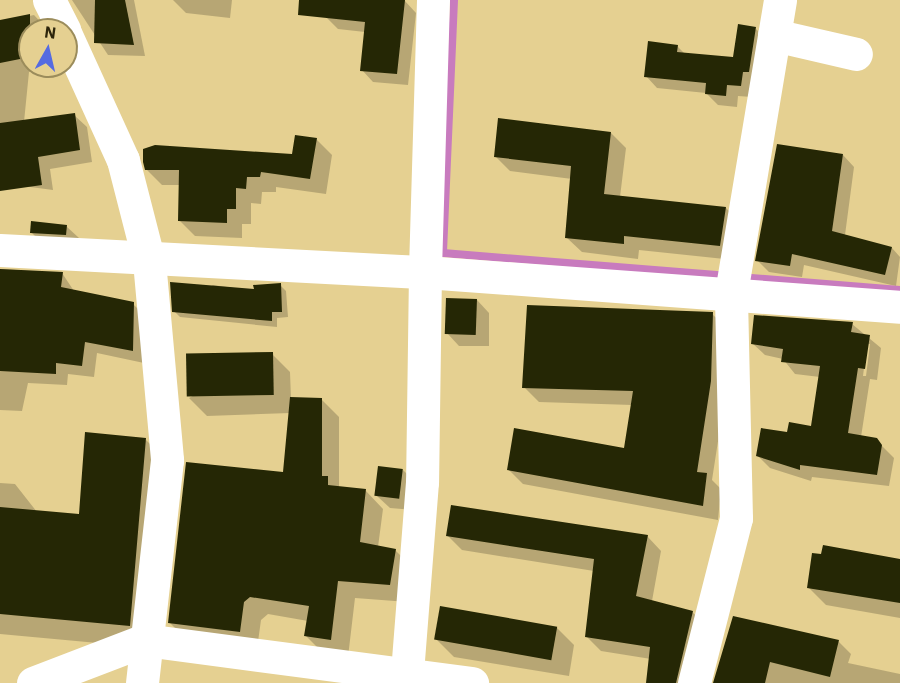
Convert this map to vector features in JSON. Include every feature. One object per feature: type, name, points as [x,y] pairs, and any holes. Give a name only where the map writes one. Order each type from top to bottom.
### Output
[{"type":"street","points":[[49,0],[58,18]]},
{"type":"street","points":[[407,672],[422,482],[433,0]]},
{"type":"street","points":[[694,683],[736,518],[731,293],[780,0]]},
{"type":"street","points":[[774,35],[856,54]]},
{"type":"street","points":[[78,61],[123,160],[149,261],[167,459],[142,683]]},
{"type":"street","points":[[0,250],[149,261],[425,272],[900,307]]},
{"type":"street","points":[[33,683],[145,640],[407,672],[472,683]]},
{"type":"building","points":[[95,0],[125,0],[134,45],[94,43]]},
{"type":"building","points":[[299,0],[405,0],[397,74],[360,71],[365,22],[298,15]]},
{"type":"building","points":[[30,14],[30,18],[18,18],[18,59],[0,63],[0,20]]},
{"type":"building","points":[[738,24],[756,27],[749,72],[743,72],[741,86],[727,85],[726,96],[705,94],[706,83],[644,77],[648,41],[678,45],[677,52],[733,57]]},
{"type":"building","points":[[75,113],[80,150],[38,157],[42,185],[0,191],[0,123]]},
{"type":"building","points":[[498,118],[611,132],[604,194],[726,207],[720,246],[624,236],[624,244],[565,238],[571,166],[494,157]]},
{"type":"building","points":[[295,135],[317,138],[310,179],[261,172],[260,177],[247,177],[246,189],[236,188],[236,209],[227,209],[227,223],[178,221],[179,170],[145,170],[143,162],[143,149],[155,145],[292,154]]},
{"type":"building","points":[[777,144],[843,154],[832,231],[892,247],[885,275],[792,254],[790,266],[755,261]]},
{"type":"building","points":[[31,221],[67,225],[66,235],[30,233]]},
{"type":"building","points":[[0,269],[63,272],[61,287],[134,302],[133,351],[85,342],[82,366],[56,363],[56,374],[0,371]]},
{"type":"building","points":[[170,282],[254,289],[253,285],[281,283],[282,312],[272,312],[272,321],[172,312]]},
{"type":"building","points":[[446,298],[477,299],[476,335],[445,334]]},
{"type":"building","points":[[527,305],[713,312],[711,381],[697,472],[707,473],[703,506],[507,470],[514,428],[624,448],[633,391],[522,388]]},
{"type":"building","points":[[754,315],[853,322],[851,332],[870,335],[865,369],[858,368],[848,433],[877,438],[882,445],[877,475],[800,465],[800,470],[756,456],[761,428],[787,432],[789,422],[811,426],[820,366],[781,362],[783,349],[751,344]]},
{"type":"building","points":[[273,352],[274,395],[187,397],[186,354]]},
{"type":"building","points":[[290,397],[322,398],[322,476],[328,476],[328,485],[366,489],[360,542],[396,549],[390,585],[338,581],[331,640],[304,636],[309,606],[250,597],[244,602],[240,632],[168,623],[186,462],[283,472]]},
{"type":"building","points":[[85,432],[146,438],[130,626],[0,614],[0,507],[79,514]]},
{"type":"building","points":[[378,466],[403,469],[399,499],[374,496]]},
{"type":"building","points":[[451,505],[648,535],[636,596],[693,611],[676,683],[646,683],[650,647],[585,637],[594,559],[446,536]]},
{"type":"building","points":[[823,545],[900,559],[900,603],[807,588],[812,553],[821,554]]},
{"type":"building","points":[[440,606],[557,627],[551,660],[434,639]]},
{"type":"building","points":[[733,616],[839,640],[830,677],[770,662],[765,683],[713,683]]},
{"type":"waterway","points":[[454,0],[443,253],[726,276]]},
{"type":"waterway","points":[[739,277],[900,290]]}]
